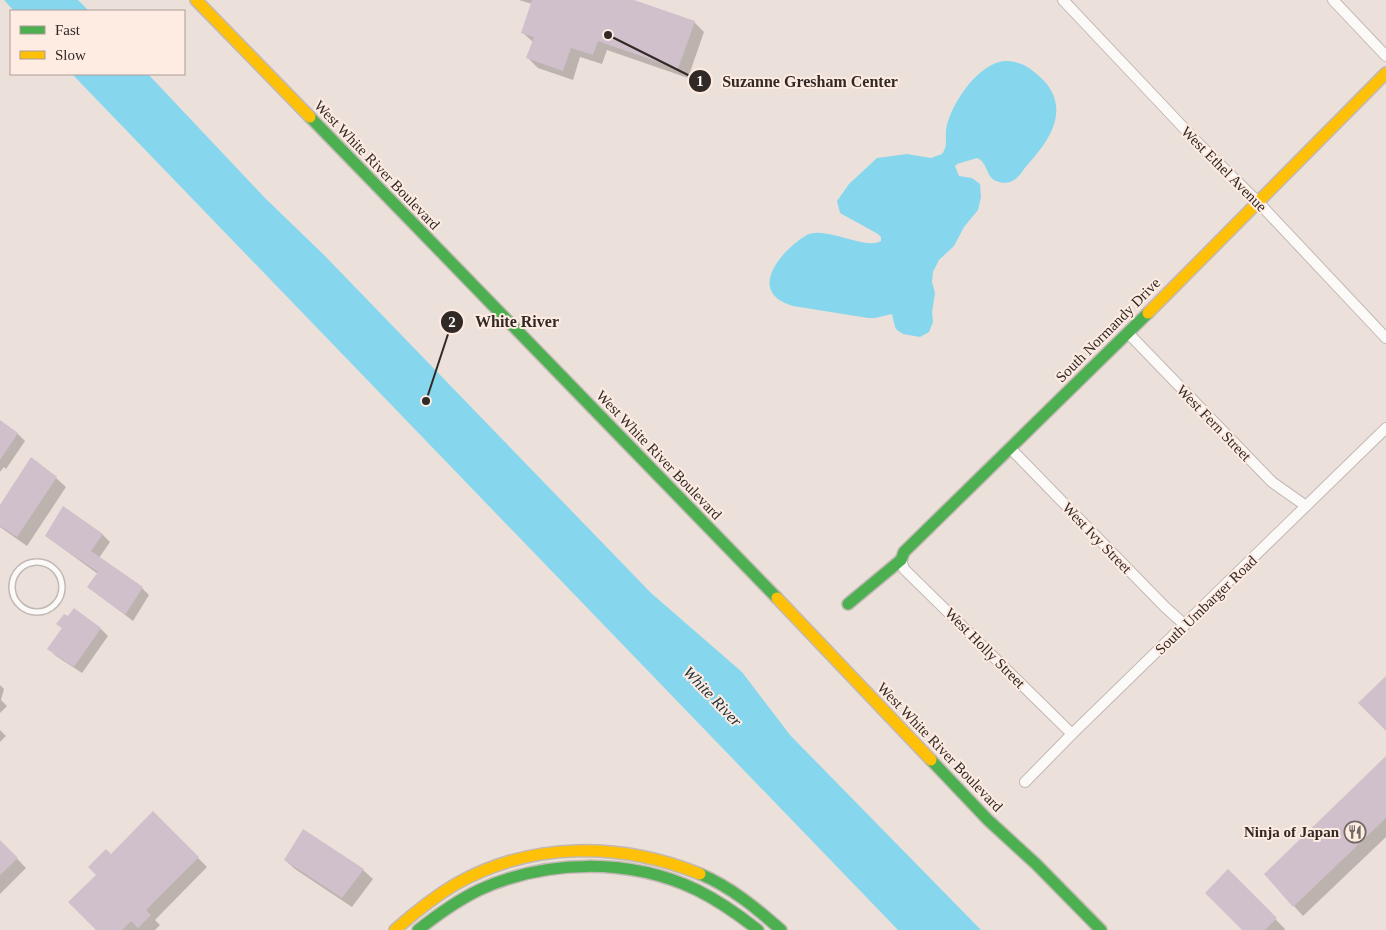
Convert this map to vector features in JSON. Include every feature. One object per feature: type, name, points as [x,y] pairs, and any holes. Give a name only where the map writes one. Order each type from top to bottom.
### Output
[{"type":"street","name":"West White River Boulevard","points":[[196,0],[777,599],[988,820],[1036,864],[1101,930]]},
{"type":"street","name":"West Ethel Avenue","points":[[1062,0],[1198,143],[1258,202],[1386,338]]},
{"type":"street","points":[[1333,0],[1386,56]]},
{"type":"street","name":"South Normandy Drive","points":[[848,604],[901,560],[904,552],[1128,333],[1386,72]]},
{"type":"street","name":"West Fern Street","points":[[1128,333],[1272,482],[1306,506]]},
{"type":"street","name":"South Umbarger Road","points":[[1025,782],[1386,428]]},
{"type":"street","name":"West Ivy Street","points":[[1010,448],[1165,608],[1185,625]]},
{"type":"street","name":"West Holly Street","points":[[901,560],[904,569],[1072,734]]},
{"type":"street","points":[[395,930],[413,914],[465,879],[493,867],[522,858],[583,849],[613,850],[641,855],[695,872],[720,884],[744,900],[781,930]]},
{"type":"street","points":[[418,930],[444,910],[473,893],[498,882],[526,874],[584,865],[612,866],[664,876],[713,898],[758,930]]},
{"type":"lane","points":[[30,562],[39,562],[54,568],[60,575],[62,592],[59,600],[47,611],[39,613],[23,609],[13,596],[12,580],[22,566],[30,562]]},
{"type":"water","points":[[4,0],[78,0],[88,10],[13,10]]},
{"type":"water","points":[[1005,61],[1019,63],[1027,67],[1048,85],[1056,105],[1054,123],[1042,148],[1020,175],[1012,181],[1003,183],[991,178],[984,163],[977,158],[955,166],[959,176],[972,178],[980,184],[981,197],[978,210],[964,227],[954,246],[939,260],[933,272],[932,282],[935,293],[932,312],[933,322],[929,332],[920,337],[903,334],[895,327],[892,314],[868,318],[793,306],[779,300],[772,291],[770,282],[772,272],[786,252],[805,236],[813,233],[823,233],[865,243],[881,241],[881,237],[878,234],[840,213],[837,201],[849,184],[877,158],[907,154],[931,158],[942,154],[946,144],[946,129],[950,115],[961,95],[968,85],[986,68],[995,63]]},
{"type":"water","points":[[73,75],[149,75],[265,198],[324,255],[651,593],[742,672],[790,735],[981,930],[898,930]]},
{"type":"building","points":[[532,0],[634,0],[695,21],[678,69],[598,41],[593,55],[571,48],[563,71],[526,58],[534,37],[521,33]]},
{"type":"building","points":[[0,420],[18,433],[0,460]]},
{"type":"building","points":[[31,457],[57,477],[17,537],[0,526],[0,505]]},
{"type":"building","points":[[63,506],[103,534],[91,551],[143,587],[125,615],[87,587],[98,572],[45,536]]},
{"type":"building","points":[[74,608],[101,628],[74,667],[47,649],[62,628],[56,624],[64,614],[68,616]]},
{"type":"building","points":[[1386,676],[1386,731],[1358,703]]},
{"type":"building","points":[[1386,756],[1386,818],[1293,907],[1264,874]]},
{"type":"building","points":[[153,811],[199,857],[146,910],[151,915],[138,928],[131,921],[122,930],[96,930],[68,902],[96,875],[88,867],[106,849],[111,854]]},
{"type":"building","points":[[303,829],[364,869],[342,898],[284,860]]},
{"type":"building","points":[[0,840],[18,858],[0,875]]},
{"type":"building","points":[[1228,869],[1277,918],[1265,930],[1242,930],[1205,893]]},
{"type":"traffic: fast","points":[[310,117],[777,598]]},
{"type":"traffic: fast","points":[[848,604],[901,560],[904,552],[1148,313]]},
{"type":"traffic: fast","points":[[931,760],[988,820],[1036,864],[1101,930]]},
{"type":"traffic: fast","points":[[418,930],[462,899],[505,880],[532,872],[588,866],[644,872],[671,880],[697,890],[713,899],[758,930]]},
{"type":"traffic: fast","points":[[700,874],[733,892],[781,930]]},
{"type":"traffic: slow","points":[[196,0],[310,117]]},
{"type":"traffic: slow","points":[[1148,313],[1386,73]]},
{"type":"traffic: slow","points":[[777,598],[931,760]]},
{"type":"traffic: slow","points":[[395,930],[424,906],[456,884],[485,870],[515,860],[546,854],[577,851],[639,856],[670,863],[700,874]]},
{"type":"place","name":"Suzanne Gresham Center","points":[[608,35]]},
{"type":"place","name":"White River","points":[[426,401]]},
{"type":"place","name":"Ninja of Japan","points":[[1355,832]]}]
